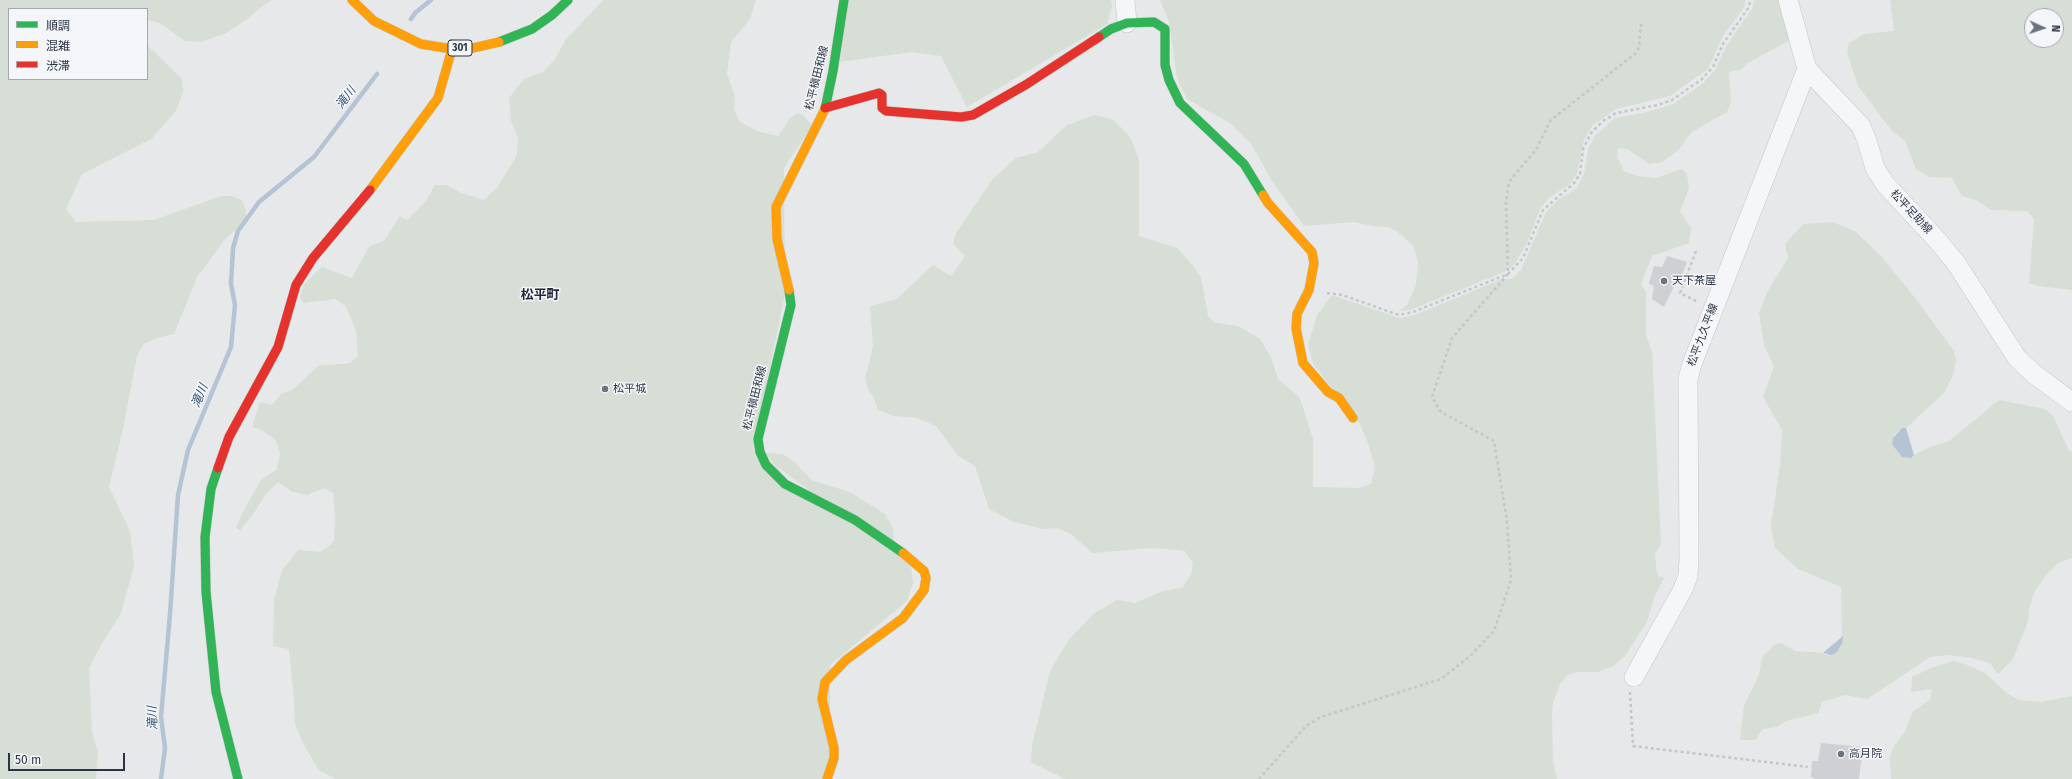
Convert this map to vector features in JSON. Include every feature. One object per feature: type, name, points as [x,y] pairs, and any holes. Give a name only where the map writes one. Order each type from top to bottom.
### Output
[{"type":"main road","name":"301","points":[[352,0],[374,21],[394,32],[421,44],[452,49],[472,48],[498,43],[532,29],[552,16],[568,0]]},
{"type":"main road","name":"松平槇田和線","points":[[827,779],[834,758],[834,748],[822,699],[825,682],[846,660],[866,647],[902,618],[924,590],[926,578],[924,571],[914,561],[855,520],[785,484],[770,470],[760,452],[758,439],[791,305],[790,292],[777,239],[776,207],[824,108],[833,71],[844,0]]},
{"type":"main road","points":[[824,108],[880,93],[882,95],[882,108],[886,111],[961,118],[974,115],[1027,84],[1106,32],[1127,23],[1154,22],[1165,29],[1165,65],[1180,103],[1244,164],[1268,203],[1312,252],[1314,264],[1309,290],[1297,314],[1296,328],[1303,363],[1328,392],[1339,398],[1353,418]]},
{"type":"main road","points":[[238,779],[216,692],[207,600],[205,537],[211,489],[229,438],[278,347],[296,285],[313,258],[360,203],[438,98],[452,49]]},
{"type":"street","points":[[1125,0],[1127,23]]},
{"type":"street","name":"松平足助線","points":[[1788,0],[1807,69],[1861,126],[1868,141],[1875,168],[1885,184],[1938,240],[1956,263],[2016,358],[2071,403]]},
{"type":"street","name":"松平九久平線","points":[[1632,681],[1683,589],[1688,576],[1688,379],[1692,364],[1807,69]]},
{"type":"path","points":[[1259,779],[1306,726],[1321,718],[1441,679],[1470,656],[1494,631],[1511,580],[1507,521],[1494,441],[1440,412],[1432,397],[1452,338],[1523,258],[1543,210],[1574,184],[1580,174],[1583,149],[1591,133],[1603,121],[1616,113],[1658,105],[1672,100],[1702,79],[1714,67],[1723,44],[1749,7],[1750,0]]},
{"type":"path","points":[[1508,274],[1506,202],[1511,179],[1536,150],[1552,120],[1636,53],[1639,47],[1641,24]]},
{"type":"path","points":[[1696,251],[1680,294],[1713,309]]},
{"type":"path","points":[[1309,290],[1342,295],[1400,315],[1413,312],[1508,274]]},
{"type":"path","points":[[1632,681],[1633,746],[1808,767]]},
{"type":"shaded area","points":[[0,0],[271,0],[239,25],[224,34],[201,42],[185,41],[160,23],[148,20],[148,8],[8,8],[8,80],[148,80],[148,46],[182,79],[183,92],[176,111],[151,139],[82,174],[66,209],[76,222],[154,220],[221,196],[231,196],[242,200],[246,211],[246,218],[243,224],[226,238],[197,277],[174,334],[157,338],[144,344],[137,356],[123,429],[109,487],[130,531],[134,566],[121,613],[89,668],[92,732],[98,752],[96,779],[0,779]]},
{"type":"shaded area","points":[[603,0],[756,0],[750,19],[731,42],[727,74],[735,96],[734,109],[740,122],[757,131],[778,136],[790,118],[798,113],[804,116],[812,126],[784,168],[785,294],[753,449],[911,565],[913,583],[907,601],[830,665],[830,753],[824,779],[336,779],[319,770],[305,747],[295,725],[289,649],[273,646],[274,600],[282,570],[298,550],[321,552],[334,542],[335,515],[333,493],[324,488],[308,495],[292,492],[278,482],[266,494],[254,513],[240,530],[236,528],[260,481],[277,469],[280,453],[276,441],[262,430],[252,427],[260,402],[272,405],[281,394],[292,390],[318,366],[350,363],[358,356],[356,330],[346,307],[336,299],[303,303],[300,296],[305,283],[322,267],[352,278],[369,247],[385,240],[400,216],[407,220],[425,202],[435,185],[446,185],[461,193],[484,200],[497,188],[517,155],[518,138],[511,121],[509,98],[524,79],[543,72],[555,59],[565,41]]},
{"type":"shaded area","points":[[848,0],[1111,0],[1112,6],[1107,24],[967,107],[941,56],[911,52],[840,62]]},
{"type":"shaded area","points":[[1160,0],[1745,0],[1745,6],[1723,36],[1708,69],[1670,96],[1616,109],[1593,125],[1584,140],[1577,174],[1571,183],[1549,198],[1540,209],[1527,243],[1514,265],[1502,273],[1410,310],[1399,311],[1407,305],[1416,285],[1418,262],[1414,247],[1398,232],[1388,227],[1354,222],[1304,226],[1272,181],[1252,145],[1230,123],[1187,99],[1177,79],[1169,22]]},
{"type":"shaded area","points":[[1754,0],[1781,0],[1790,40],[1746,64],[1742,69],[1729,72],[1731,101],[1727,112],[1692,132],[1679,149],[1663,162],[1649,164],[1627,149],[1618,148],[1617,157],[1624,171],[1637,176],[1656,178],[1682,169],[1687,174],[1689,188],[1680,212],[1691,227],[1689,243],[1652,256],[1641,284],[1646,292],[1646,335],[1652,352],[1661,544],[1655,554],[1657,573],[1659,576],[1664,578],[1654,598],[1647,622],[1625,656],[1613,666],[1598,672],[1578,672],[1567,675],[1560,684],[1553,703],[1552,714],[1553,762],[1557,779],[1065,779],[1031,762],[1032,746],[1050,671],[1068,641],[1093,614],[1117,600],[1135,603],[1163,591],[1182,588],[1191,575],[1193,563],[1185,551],[1153,548],[1092,553],[1070,533],[1056,528],[1043,529],[1014,522],[989,509],[975,466],[958,456],[936,426],[917,418],[894,416],[878,410],[873,396],[868,390],[865,379],[873,346],[870,306],[897,299],[933,265],[951,276],[965,256],[953,244],[956,233],[992,180],[1016,158],[1038,152],[1067,125],[1095,115],[1114,120],[1131,138],[1139,160],[1139,236],[1177,248],[1193,266],[1201,277],[1208,316],[1216,323],[1238,326],[1260,339],[1271,357],[1278,379],[1300,398],[1313,439],[1313,487],[1359,488],[1371,484],[1375,467],[1368,443],[1360,424],[1313,364],[1308,345],[1317,315],[1332,295],[1399,318],[1415,315],[1502,279],[1512,279],[1521,270],[1546,212],[1559,199],[1576,189],[1579,184],[1584,174],[1588,149],[1595,136],[1615,118],[1643,113],[1673,104],[1702,84],[1715,70],[1727,45],[1753,7]]},
{"type":"shaded area","points":[[1890,0],[2072,0],[2072,290],[2039,286],[2029,283],[2034,219],[2027,211],[1991,210],[1976,200],[1962,196],[1952,178],[1929,177],[1916,169],[1905,141],[1892,131],[1858,86],[1847,52],[1849,43],[1864,34],[1894,31]]},
{"type":"shaded area","points":[[1833,222],[1856,232],[1882,257],[1919,303],[1954,351],[1956,361],[1953,375],[1944,393],[1906,428],[1902,428],[1896,433],[1892,444],[1911,458],[1930,447],[1949,441],[1999,400],[2045,409],[2053,416],[2069,451],[2072,452],[2072,558],[2058,563],[2042,580],[2034,593],[2029,609],[2028,622],[2013,659],[1998,674],[1990,663],[1971,658],[1948,655],[1930,657],[1867,699],[1845,695],[1822,702],[1818,713],[1786,721],[1777,727],[1763,729],[1755,740],[1740,740],[1744,705],[1759,675],[1762,657],[1774,645],[1781,643],[1795,651],[1823,653],[1826,655],[1840,649],[1842,644],[1841,587],[1798,569],[1775,548],[1771,526],[1780,465],[1782,430],[1763,397],[1774,367],[1764,345],[1759,313],[1768,291],[1788,258],[1785,244],[1803,224]]},
{"type":"shaded area","points":[[765,453],[783,454],[797,464],[811,480],[850,492],[885,514],[893,528],[894,541],[791,483]]},
{"type":"shaded area","points":[[1953,661],[1968,665],[1986,674],[2008,694],[2019,700],[2041,702],[2072,696],[2072,779],[1891,779],[1890,756],[1895,744],[1904,733],[1913,711],[1930,700],[1932,689],[1911,692],[1912,677],[1931,668]]},
{"type":"water","points":[[1902,428],[1906,428],[1914,455],[1911,458],[1902,457],[1892,444],[1893,438]]},
{"type":"water","points":[[1843,636],[1842,644],[1837,652],[1832,655],[1823,653]]},
{"type":"building","name":"天下茶屋","points":[[1667,256],[1687,262],[1680,280],[1676,282],[1664,307],[1652,299],[1654,286],[1649,284],[1654,266],[1662,267]]},
{"type":"building","name":"高月院","points":[[1821,743],[1863,747],[1859,779],[1815,779],[1811,777],[1812,761],[1818,761]]},
{"type":"waterway","name":"滝川","points":[[411,19],[415,13],[431,0]]},
{"type":"waterway","name":"滝川","points":[[161,779],[165,748],[161,717],[178,495],[188,450],[231,347],[235,305],[231,284],[233,248],[238,231],[259,202],[314,157],[377,74]]},
{"type":"traffic: fast","points":[[499,42],[532,29],[552,15],[568,0]]},
{"type":"traffic: fast","points":[[825,109],[833,71],[844,0]]},
{"type":"traffic: fast","points":[[1099,37],[1111,29],[1127,23],[1154,22],[1165,29],[1165,65],[1169,80],[1180,103],[1244,164],[1263,195]]},
{"type":"traffic: fast","points":[[789,290],[791,305],[758,439],[760,452],[766,465],[785,484],[855,520],[903,553]]},
{"type":"traffic: fast","points":[[218,468],[211,489],[205,537],[206,592],[216,692],[238,779]]},
{"type":"traffic: slow","points":[[352,0],[374,21],[421,44],[452,49],[473,48],[499,42]]},
{"type":"traffic: slow","points":[[370,190],[438,98],[452,49]]},
{"type":"traffic: slow","points":[[789,290],[777,239],[776,207],[825,109]]},
{"type":"traffic: slow","points":[[1263,195],[1268,203],[1312,252],[1314,263],[1309,290],[1297,314],[1296,328],[1303,363],[1328,392],[1339,398],[1353,418]]},
{"type":"traffic: slow","points":[[827,779],[834,758],[834,748],[822,699],[825,682],[846,660],[903,618],[924,590],[926,578],[924,571],[903,553]]},
{"type":"traffic: jam","points":[[825,108],[879,93],[882,95],[882,108],[886,111],[961,117],[973,115],[1027,84],[1099,37]]},
{"type":"traffic: jam","points":[[218,468],[229,437],[278,347],[296,285],[313,258],[370,190]]},
{"type":"place","name":"天下茶屋","points":[[1664,281]]},
{"type":"place","name":"松平城","points":[[605,389]]},
{"type":"place","name":"高月院","points":[[1841,754]]},
{"type":"district","name":"松平町","points":[[540,295]]}]
